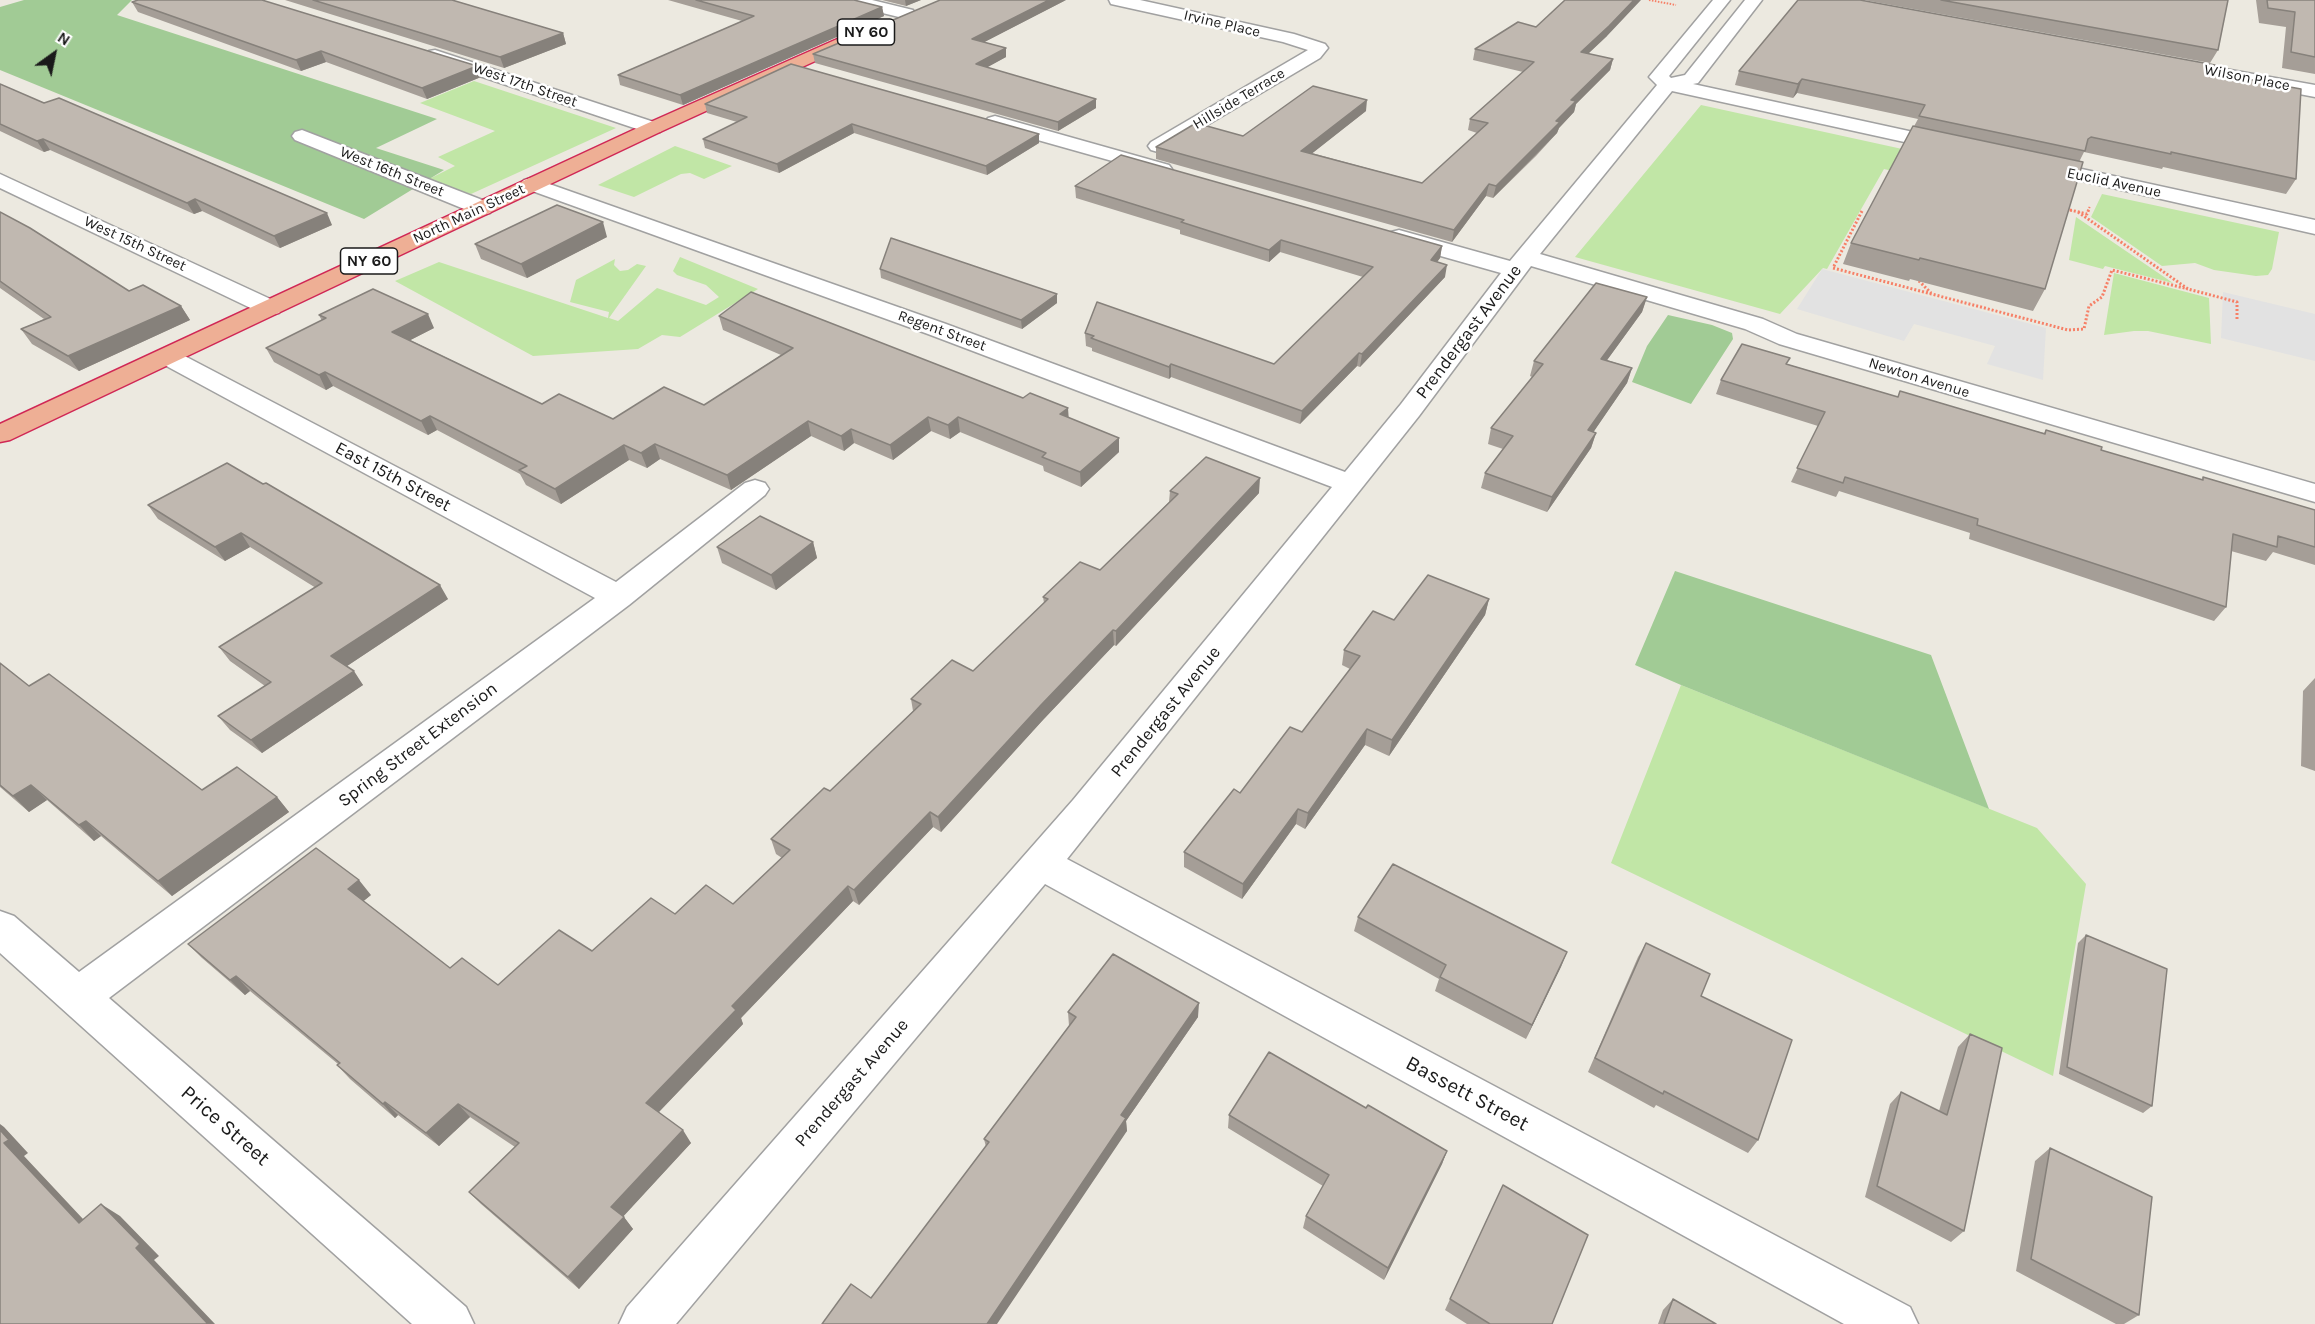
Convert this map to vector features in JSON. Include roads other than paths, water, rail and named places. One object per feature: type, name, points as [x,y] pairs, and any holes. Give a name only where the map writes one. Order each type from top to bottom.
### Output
[{"type":"highway","name":"North Main Street","points":[[0,434],[168,357],[531,184],[791,64],[913,12]]},
{"type":"street","points":[[852,0],[913,12]]},
{"type":"street","name":"Irvine Place","points":[[1117,0],[1319,48],[1314,54]]},
{"type":"street","points":[[1722,0],[1658,77],[1668,84],[1969,151]]},
{"type":"street","points":[[1668,84],[1691,80],[1754,0]]},
{"type":"street","name":"West 17th Street","points":[[415,49],[653,128]]},
{"type":"street","name":"Hillside Terrace","points":[[1133,162],[1314,54]]},
{"type":"street","name":"Wilson Place","points":[[2148,60],[2315,91]]},
{"type":"street","points":[[791,64],[823,74]]},
{"type":"street","name":"Prendergast Avenue","points":[[644,1324],[1042,864],[1410,410],[1520,263],[1668,84]]},
{"type":"street","points":[[975,117],[1179,175]]},
{"type":"street","name":"West 16th Street","points":[[302,136],[482,208]]},
{"type":"street","name":"Euclid Avenue","points":[[2014,160],[2315,227]]},
{"type":"street","name":"West 15th Street","points":[[0,180],[270,308]]},
{"type":"street","name":"Regent Street","points":[[531,184],[937,329],[1350,484]]},
{"type":"street","name":"Newton Avenue","points":[[1375,230],[1520,263],[1754,324],[1788,339],[2315,493]]},
{"type":"street","name":"East 15th Street","points":[[168,357],[618,597]]},
{"type":"street","name":"Spring Street Extension","points":[[79,996],[618,597],[755,489]]},
{"type":"street","name":"Bassett Street","points":[[1042,864],[1893,1324]]},
{"type":"street","name":"Price Street","points":[[0,928],[448,1324]]}]
